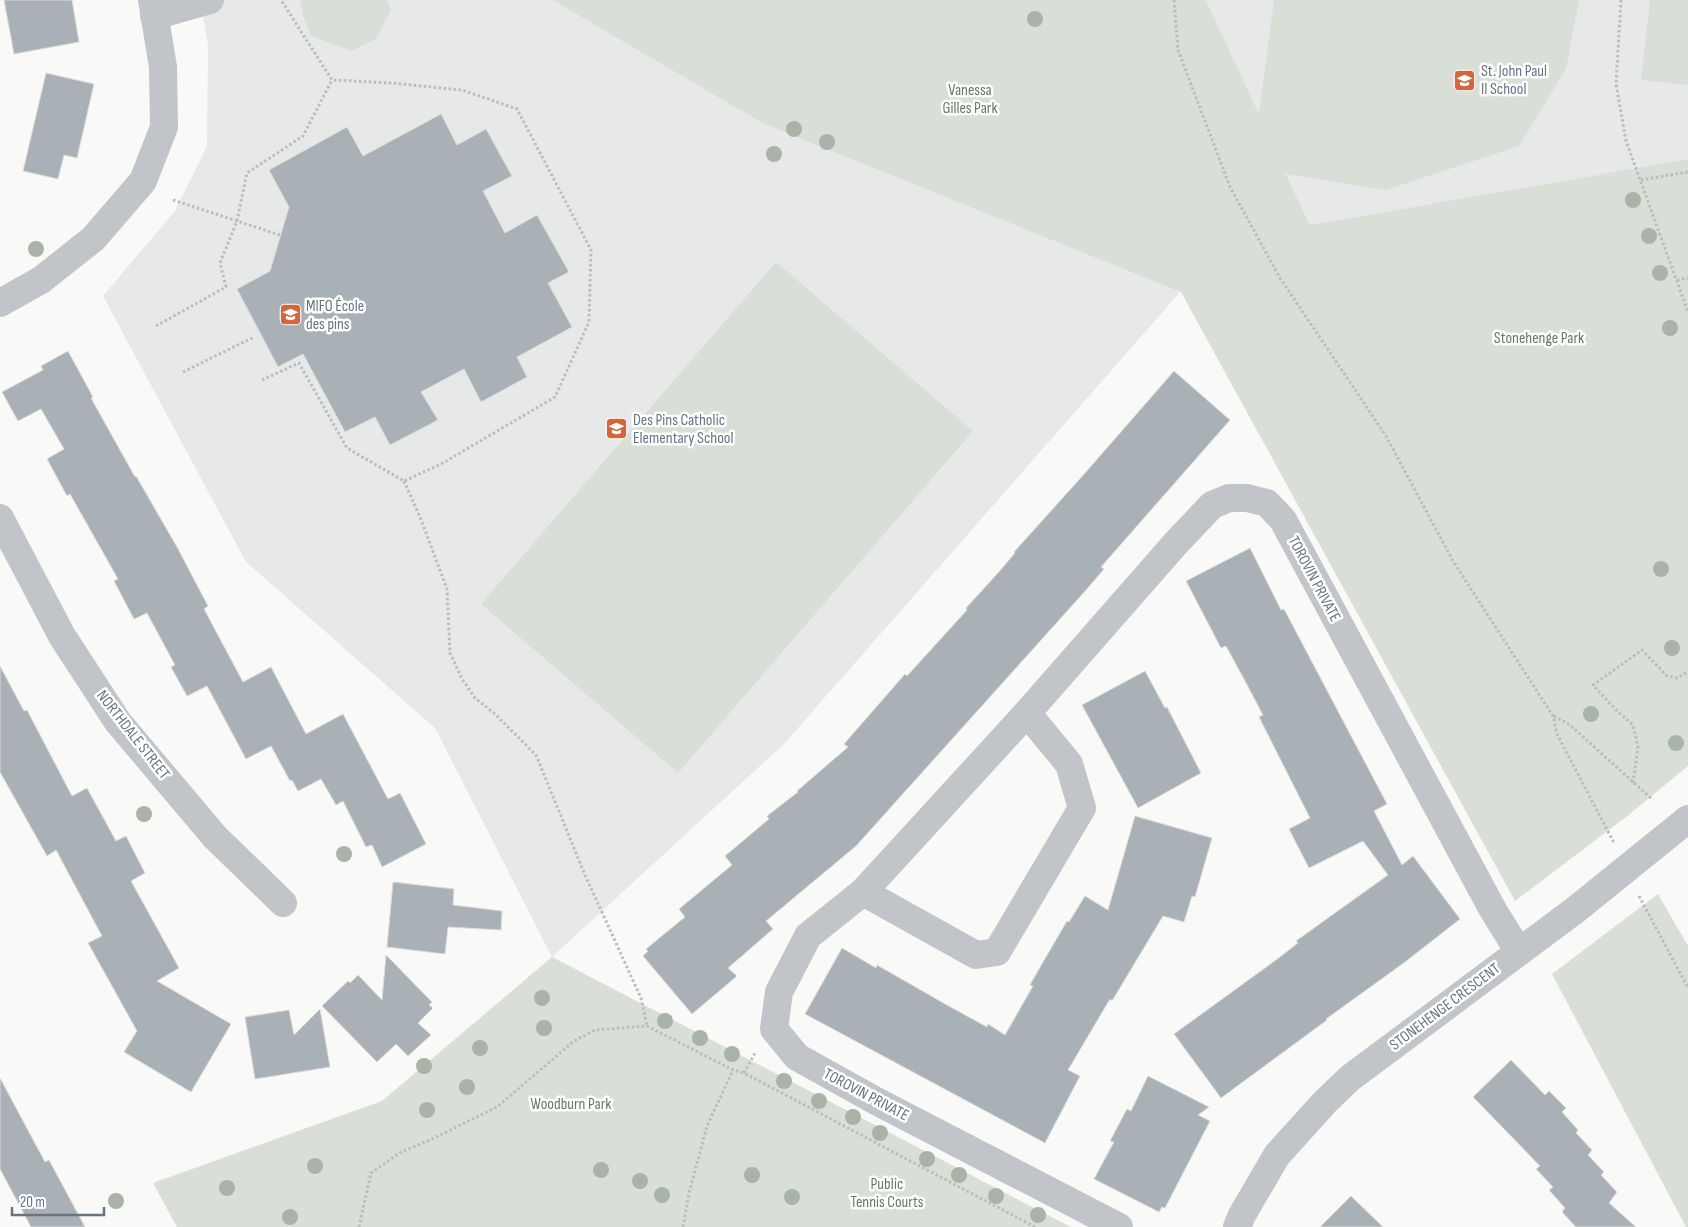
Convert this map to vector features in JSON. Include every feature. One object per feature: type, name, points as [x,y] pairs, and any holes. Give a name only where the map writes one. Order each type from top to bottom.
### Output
[{"type":"street","points":[[0,303],[41,280],[93,240],[143,181],[164,128],[163,67],[153,8],[210,0]]},
{"type":"street","name":"TOROVIN PRIVATE","points":[[1119,1227],[876,1101],[797,1057],[774,1028],[779,992],[808,936],[863,892],[1027,713],[1212,505],[1229,498],[1247,498],[1267,503],[1283,520],[1488,902],[1519,952]]},
{"type":"street","name":"NORTHDALE STREET","points":[[0,518],[62,636],[118,722],[215,837],[283,903]]},
{"type":"street","points":[[863,892],[976,955],[997,952],[1082,808],[1069,764],[1027,713]]},
{"type":"street","name":"STONEHENGE CRESCENT","points":[[1237,1227],[1277,1155],[1325,1102],[1350,1078],[1582,905],[1688,819]]},
{"type":"path","points":[[281,0],[332,80]]},
{"type":"path","points":[[1174,0],[1178,50],[1230,187],[1280,278],[1386,436],[1453,561],[1554,716],[1557,734],[1617,850]]},
{"type":"path","points":[[1621,0],[1616,84],[1626,141],[1688,312]]},
{"type":"path","points":[[156,326],[226,287],[220,263],[238,221],[247,172],[264,163],[303,136],[332,80]]},
{"type":"path","points":[[332,80],[390,82],[462,90],[518,109],[590,250],[590,322],[555,397],[443,463],[404,482]]},
{"type":"path","points":[[1641,180],[1688,172]]},
{"type":"path","points":[[172,200],[280,235]]},
{"type":"path","points":[[1677,280],[1688,278]]},
{"type":"path","points":[[183,372],[254,337]]},
{"type":"path","points":[[262,380],[299,363],[347,448],[404,482],[420,517],[447,589],[450,653],[462,679],[475,698],[536,755],[585,875],[641,998],[647,1026]]},
{"type":"path","points":[[1634,784],[1638,747],[1632,725],[1593,684],[1642,650],[1667,676],[1677,678],[1688,672]]},
{"type":"path","points":[[1554,716],[1570,724],[1653,800]]},
{"type":"path","points":[[1637,893],[1688,988]]},
{"type":"path","points":[[359,1227],[372,1173],[400,1152],[430,1140],[497,1107],[574,1041],[595,1030],[647,1026],[733,1070],[744,1073],[1035,1227]]},
{"type":"path","points":[[683,1227],[689,1193],[707,1126],[733,1070]]},
{"type":"shaded area","name":"Des Pins Catholic Elementary School","points":[[200,0],[552,0],[762,123],[1181,291],[784,744],[552,957],[435,728],[246,562],[103,296],[175,211],[207,146],[208,45]]},
{"type":"shaded area","name":"St. John Paul II School","points":[[1206,0],[1688,0],[1688,159],[1310,225]]},
{"type":"green space","points":[[300,0],[387,0],[391,10],[376,39],[352,51],[311,36],[303,15]]},
{"type":"green space","points":[[552,0],[1206,0],[1259,114],[1274,0],[1579,0],[1566,69],[1519,146],[1386,190],[1286,174],[1310,225],[1688,159],[1688,766],[1626,817],[1515,901],[1181,292],[762,123]]},
{"type":"green space","points":[[1650,0],[1688,0],[1688,85],[1641,80]]},
{"type":"green space","points":[[776,262],[973,431],[678,773],[481,604]]},
{"type":"green space","points":[[1658,894],[1688,946],[1688,1227],[1686,1227],[1552,974]]},
{"type":"green space","name":"Woodburn Park","points":[[552,957],[1071,1227],[177,1227],[153,1183],[382,1101]]},
{"type":"building","points":[[4,0],[72,0],[79,42],[14,54]]},
{"type":"building","points":[[46,73],[94,84],[77,158],[64,155],[58,179],[23,171]]},
{"type":"building","points":[[441,114],[457,145],[486,129],[512,176],[483,191],[505,233],[537,215],[569,272],[548,283],[572,327],[517,357],[527,377],[481,402],[464,369],[421,392],[438,420],[390,445],[375,417],[345,432],[303,354],[278,367],[237,289],[270,271],[289,207],[269,170],[347,127],[363,156]]},
{"type":"building","points":[[68,351],[93,397],[91,398],[177,547],[208,606],[204,609],[243,682],[271,667],[306,734],[343,714],[388,799],[400,793],[426,844],[382,867],[372,845],[366,847],[343,801],[336,805],[321,779],[298,791],[292,780],[290,781],[271,746],[246,759],[207,686],[187,696],[171,667],[175,665],[147,613],[134,619],[114,581],[118,579],[70,494],[67,496],[47,459],[64,449],[41,409],[18,421],[2,392],[43,370],[41,366]]},
{"type":"building","points":[[1174,371],[1230,420],[1101,567],[1104,569],[1086,590],[856,846],[766,921],[773,929],[728,968],[737,976],[692,1014],[643,956],[648,951],[646,949],[685,917],[679,909],[732,865],[725,856],[769,819],[767,816],[798,792],[848,747],[844,744],[905,674],[907,676],[967,610],[966,608],[998,573],[1014,552]]},
{"type":"building","points":[[1250,548],[1281,610],[1284,609],[1387,804],[1374,811],[1402,865],[1413,856],[1460,919],[1221,1098],[1174,1034],[1276,960],[1298,943],[1296,941],[1388,875],[1363,841],[1309,868],[1289,829],[1310,818],[1259,717],[1263,715],[1226,646],[1221,648],[1186,581]]},
{"type":"building","points":[[0,666],[24,711],[27,710],[72,796],[87,788],[116,841],[126,836],[145,873],[131,881],[179,968],[157,981],[231,1024],[191,1092],[124,1052],[137,1031],[88,943],[102,936],[56,850],[47,856],[0,772]]},
{"type":"building","points":[[1145,671],[1165,708],[1167,707],[1201,773],[1138,808],[1082,705]]},
{"type":"building","points":[[1135,816],[1212,838],[1195,897],[1192,896],[1184,922],[1163,916],[1112,1001],[1110,999],[1068,1070],[1080,1076],[1045,1143],[805,1014],[842,948],[876,968],[877,965],[987,1027],[988,1024],[1005,1035],[1033,986],[1030,985],[1039,969],[1067,921],[1069,922],[1085,896],[1108,910]]},
{"type":"building","points":[[393,882],[454,889],[453,905],[502,911],[501,930],[448,927],[445,954],[387,947]]},
{"type":"building","points":[[386,955],[432,1002],[429,1005],[433,1008],[418,1023],[431,1035],[408,1056],[396,1044],[377,1062],[322,1006],[348,981],[350,983],[358,975],[382,1000]]},
{"type":"building","points":[[320,1009],[330,1067],[255,1079],[245,1017],[289,1010],[294,1035]]},
{"type":"building","points":[[1511,1060],[1545,1095],[1549,1091],[1566,1108],[1562,1112],[1578,1130],[1576,1133],[1592,1150],[1588,1155],[1604,1172],[1601,1175],[1617,1192],[1609,1203],[1636,1227],[1576,1227],[1562,1212],[1565,1208],[1549,1190],[1553,1187],[1536,1169],[1540,1166],[1473,1097]]},
{"type":"building","points":[[1148,1076],[1209,1107],[1198,1115],[1210,1121],[1165,1208],[1162,1207],[1159,1212],[1094,1179],[1114,1142],[1110,1141],[1127,1109],[1131,1111]]},
{"type":"building","points":[[0,1078],[45,1162],[49,1160],[85,1227],[31,1227],[0,1169]]},
{"type":"building","points":[[1351,1196],[1383,1227],[1320,1227]]},
{"type":"place","name":"St. John Paul II School","points":[[1465,80]]},
{"type":"place","name":"MIFO École des pins","points":[[290,315]]},
{"type":"place","name":"Des Pins Catholic Elementary School","points":[[617,429]]},
{"type":"park label","name":"Vanessa Gilles Park","points":[[970,99]]},
{"type":"park label","name":"Stonehenge Park","points":[[1539,338]]},
{"type":"park label","name":"Public Tennis Courts","points":[[887,1193]]}]
